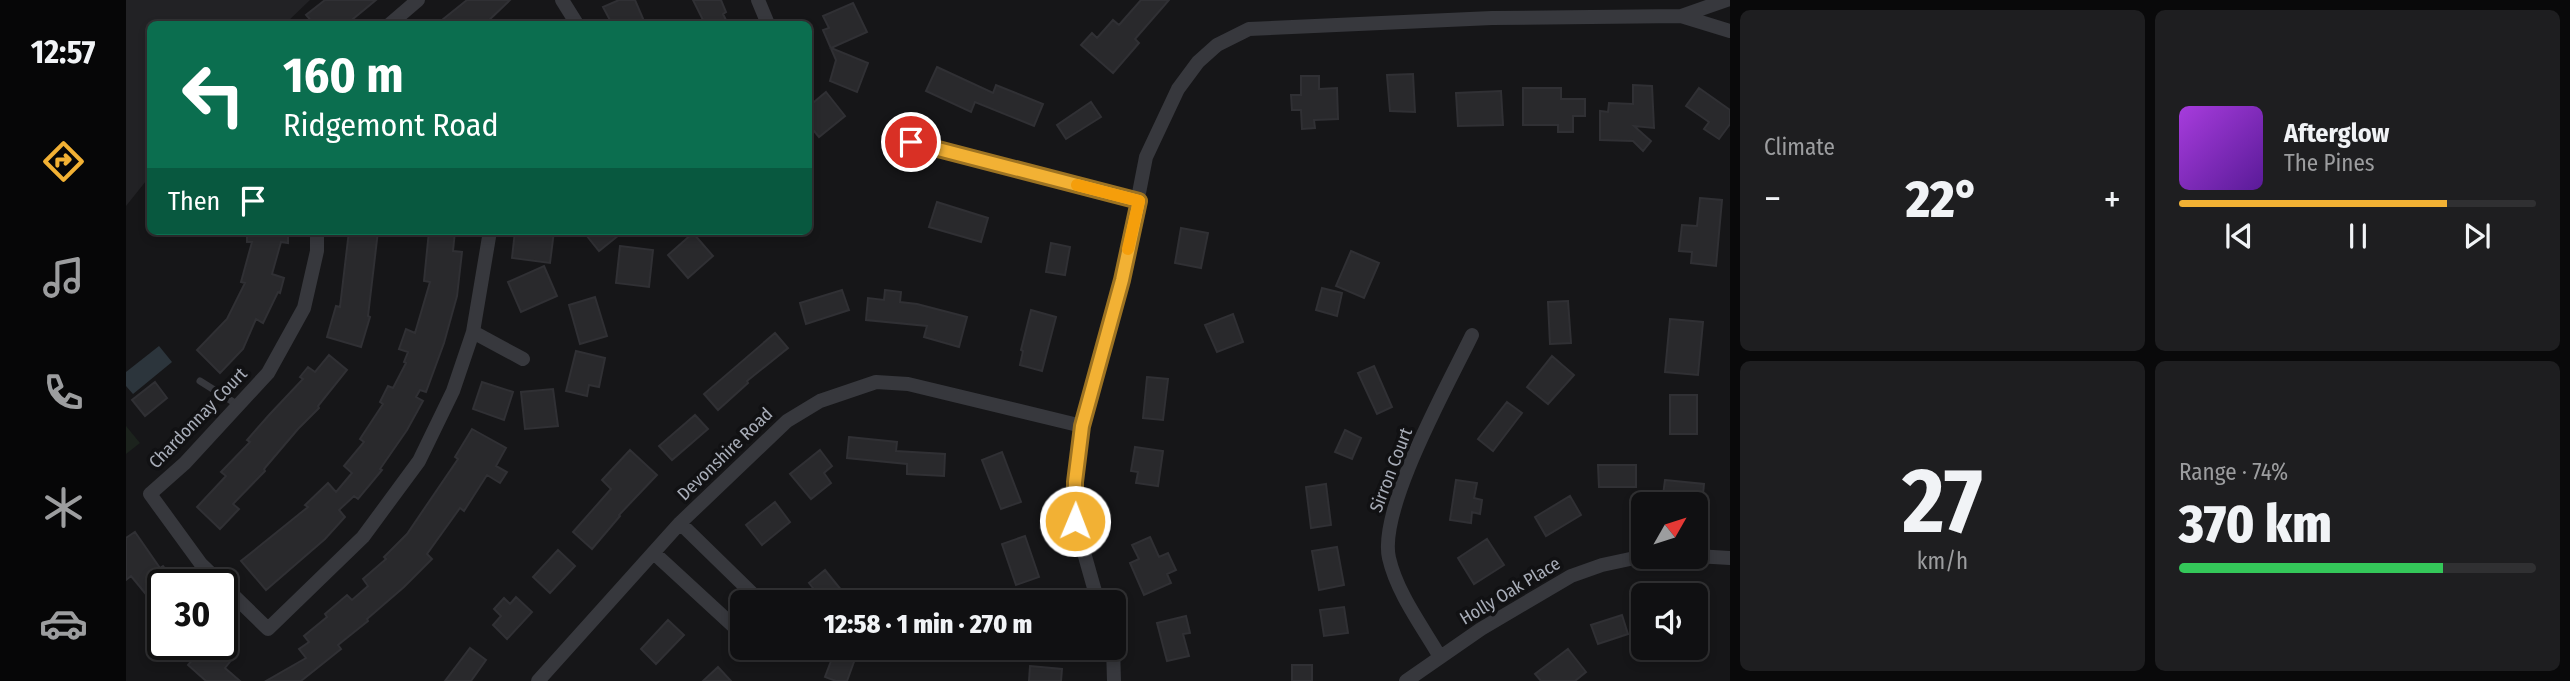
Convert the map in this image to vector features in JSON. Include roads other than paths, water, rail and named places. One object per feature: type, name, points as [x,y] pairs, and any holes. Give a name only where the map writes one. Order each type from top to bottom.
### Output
[{"type":"street","points":[[394,21],[418,0]]},
{"type":"street","points":[[562,0],[575,21]]},
{"type":"street","points":[[758,0],[767,21]]},
{"type":"street","points":[[1681,16],[1727,0]]},
{"type":"street","points":[[1095,590],[1075,521],[1075,482],[1082,426],[1122,280],[1146,158],[1178,89],[1198,62],[1217,45],[1249,29],[1480,19],[1681,16],[1730,31]]},
{"type":"street","points":[[911,142],[1139,201]]},
{"type":"street","name":"Chardonnay Court","points":[[317,235],[317,251],[304,308],[268,373],[185,463],[150,494],[201,564],[268,629],[363,537],[419,461],[453,391],[473,332],[489,235]]},
{"type":"street","points":[[473,332],[523,359]]},
{"type":"street","name":"Sirron Court","points":[[1440,657],[1396,580],[1388,555],[1390,519],[1405,476],[1472,335]]},
{"type":"street","name":"Devonshire Road","points":[[538,681],[681,523],[787,421],[820,401],[876,382],[908,384],[1082,426]]},
{"type":"street","points":[[681,523],[749,590]]},
{"type":"street","points":[[654,553],[730,623]]},
{"type":"street","points":[[1708,557],[1730,558]]},
{"type":"street","name":"Holly Oak Place","points":[[1406,681],[1480,629],[1571,576],[1631,559]]},
{"type":"street","points":[[1113,660],[1114,681]]},
{"type":"lane","points":[[200,381],[238,405]]}]
